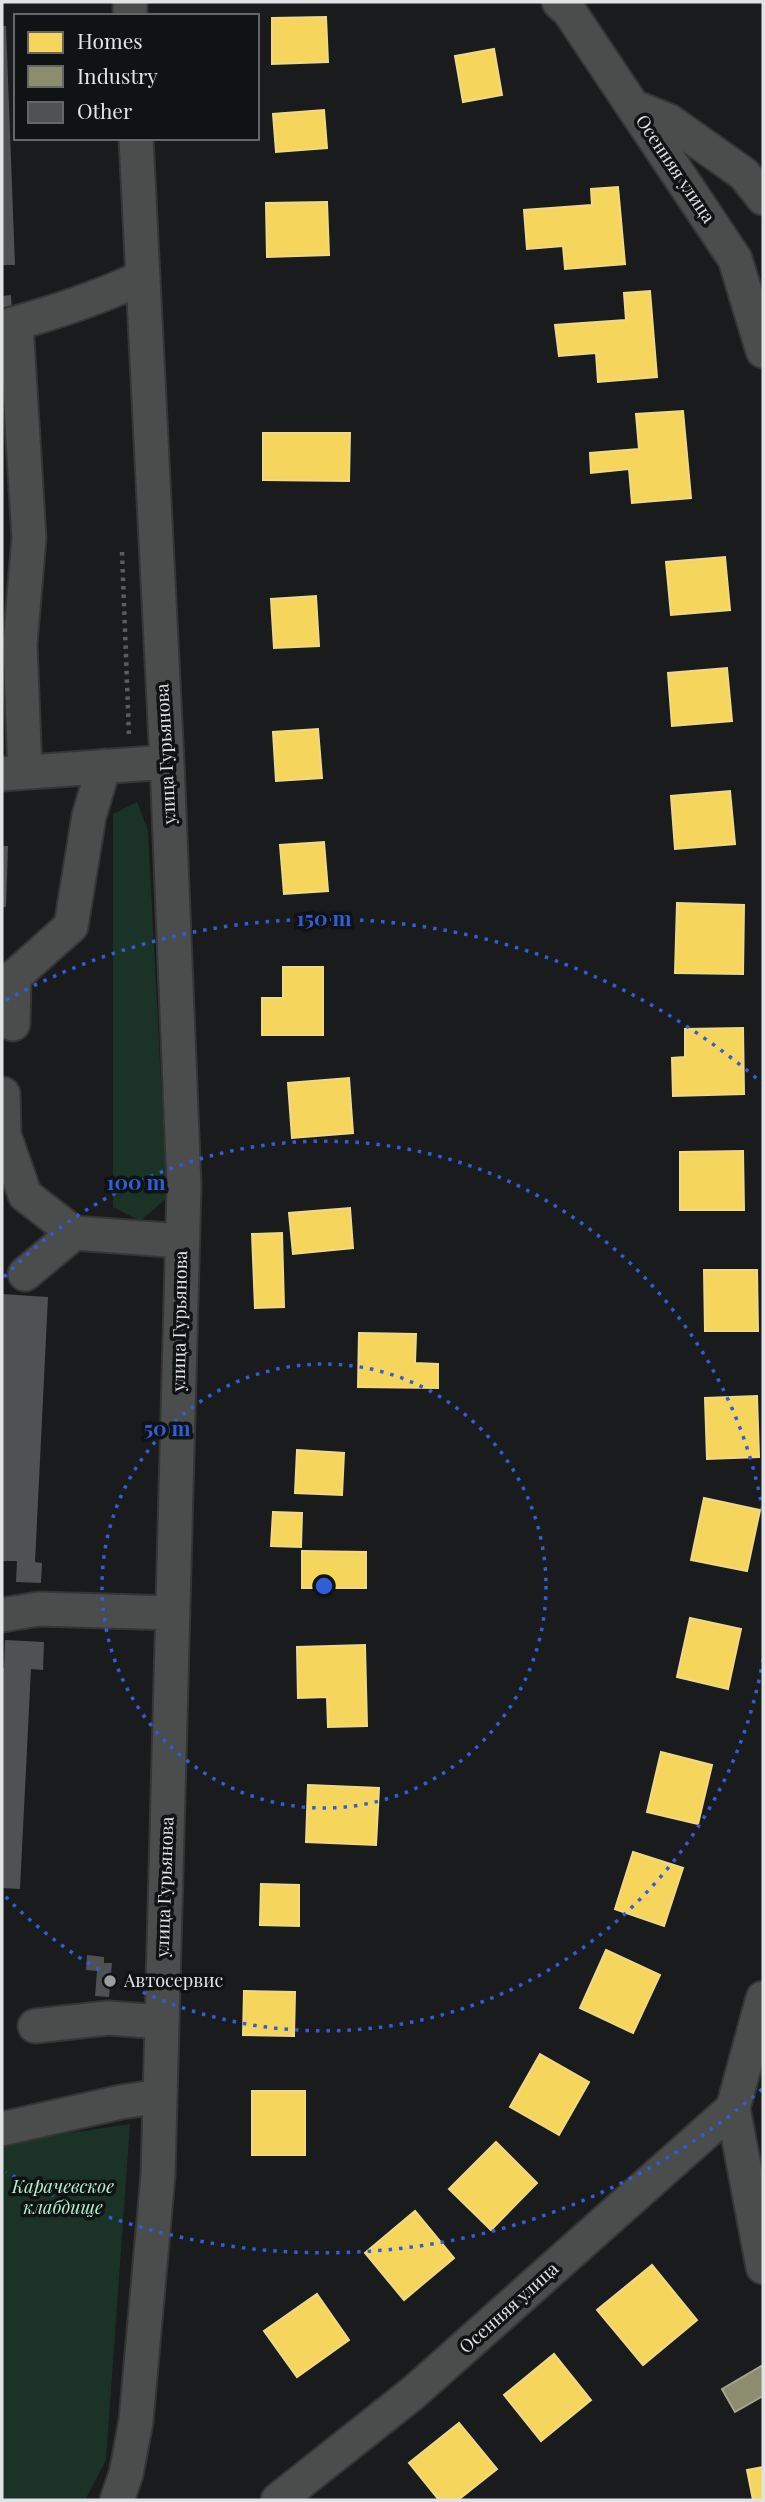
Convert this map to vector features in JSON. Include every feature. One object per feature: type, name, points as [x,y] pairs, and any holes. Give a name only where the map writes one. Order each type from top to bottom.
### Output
[{"type":"street","name":"Осенняя улица","points":[[559,2],[569,11],[735,259],[763,351]]},
{"type":"street","points":[[634,107],[669,121],[744,174],[763,198]]},
{"type":"street","name":"улица Гурьянова","points":[[117,2500],[126,2474],[136,2421],[158,2175],[184,1186],[167,762],[136,140]]},
{"type":"street","points":[[143,277],[88,300],[9,326],[29,538],[13,773],[167,762]]},
{"type":"street","points":[[13,1024],[14,977],[71,926],[89,816],[104,766]]},
{"type":"street","points":[[3,1094],[4,1135],[25,1195],[74,1233],[182,1241]]},
{"type":"street","points":[[25,1274],[74,1233]]},
{"type":"street","points":[[2,1615],[39,1609],[173,1613]]},
{"type":"street","points":[[763,1998],[733,2108],[758,2212],[763,2267]]},
{"type":"street","points":[[35,2026],[108,2018],[162,2022]]},
{"type":"street","points":[[2,2129],[121,2102],[160,2096]]},
{"type":"street","name":"Осенняя улица","points":[[278,2500],[413,2393],[733,2108]]},
{"type":"green space","points":[[137,802],[148,831],[167,1198],[140,1221],[113,1207],[113,814]]},
{"type":"green space","name":"Карачевское клабдище","points":[[130,2124],[106,2460],[85,2500],[2,2500],[2,2143]]},
{"type":"building: Homes","points":[[326,17],[328,62],[272,64],[272,18]]},
{"type":"building: Homes","points":[[494,49],[502,95],[463,102],[455,56]]},
{"type":"building: Homes","points":[[324,110],[327,148],[276,152],[273,114]]},
{"type":"building: Homes","points":[[618,187],[625,264],[565,269],[563,246],[527,249],[524,210],[592,205],[591,189]]},
{"type":"building: Homes","points":[[327,202],[329,255],[267,257],[266,203]]},
{"type":"building: Homes","points":[[650,291],[657,377],[598,382],[596,353],[559,356],[555,325],[626,320],[624,293]]},
{"type":"building: Homes","points":[[683,411],[691,498],[632,503],[629,469],[591,473],[590,453],[639,449],[636,414]]},
{"type":"building: Homes","points":[[263,433],[350,433],[349,481],[263,480]]},
{"type":"building: Homes","points":[[725,557],[730,610],[671,615],[666,562]]},
{"type":"building: Homes","points":[[316,596],[319,646],[274,648],[271,599]]},
{"type":"building: Homes","points":[[727,668],[732,721],[672,726],[668,673]]},
{"type":"building: Homes","points":[[318,729],[322,778],[276,781],[273,732]]},
{"type":"building: Homes","points":[[730,791],[735,844],[675,849],[671,796]]},
{"type":"building: Homes","points":[[324,842],[328,891],[284,894],[280,845]]},
{"type":"building: Homes","points":[[677,903],[744,905],[743,974],[675,973]]},
{"type":"building: Homes","points":[[283,967],[323,967],[323,1035],[262,1035],[262,998],[283,998]]},
{"type":"building: Homes","points":[[743,1028],[744,1094],[673,1096],[672,1058],[685,1057],[685,1029]]},
{"type":"building: Homes","points":[[349,1078],[353,1133],[292,1138],[288,1083]]},
{"type":"building: Homes","points":[[743,1151],[744,1210],[680,1210],[680,1152]]},
{"type":"building: Homes","points":[[350,1208],[353,1248],[293,1254],[289,1213]]},
{"type":"building: Homes","points":[[282,1233],[284,1307],[255,1308],[252,1234]]},
{"type":"building: Homes","points":[[704,1270],[757,1270],[758,1331],[705,1331]]},
{"type":"building: Homes","points":[[359,1333],[416,1334],[415,1363],[438,1364],[438,1388],[358,1387]]},
{"type":"building: Homes","points":[[757,1396],[759,1457],[707,1459],[705,1398]]},
{"type":"building: Homes","points":[[297,1450],[344,1453],[342,1495],[295,1493]]},
{"type":"building: Homes","points":[[704,1498],[760,1510],[747,1571],[691,1560]]},
{"type":"building: Homes","points":[[273,1512],[302,1513],[301,1547],[271,1546]]},
{"type":"building: Homes","points":[[302,1551],[366,1552],[366,1588],[302,1588]]},
{"type":"building: Homes","points":[[690,1618],[741,1629],[728,1689],[677,1677]]},
{"type":"building: Homes","points":[[365,1645],[367,1726],[328,1727],[327,1697],[298,1698],[297,1647]]},
{"type":"building: Homes","points":[[661,1752],[712,1765],[698,1824],[647,1812]]},
{"type":"building: Homes","points":[[308,1785],[379,1788],[376,1845],[306,1842]]},
{"type":"building: Homes","points":[[633,1852],[683,1868],[664,1926],[615,1909]]},
{"type":"building: Homes","points":[[261,1884],[299,1885],[299,1926],[260,1925]]},
{"type":"building: Homes","points":[[606,1950],[660,1975],[633,2033],[580,2008]]},
{"type":"building: Homes","points":[[244,1991],[295,1992],[294,2036],[243,2035]]},
{"type":"building: Homes","points":[[540,2054],[589,2082],[559,2135],[510,2107]]},
{"type":"building: Homes","points":[[252,2091],[305,2091],[305,2155],[252,2155]]},
{"type":"building: Homes","points":[[496,2142],[537,2183],[491,2230],[449,2189]]},
{"type":"building: Homes","points":[[415,2211],[454,2258],[404,2300],[365,2253]]},
{"type":"building: Homes","points":[[652,2265],[697,2320],[643,2365],[597,2310]]},
{"type":"building: Homes","points":[[317,2294],[349,2340],[297,2377],[264,2331]]},
{"type":"building: Homes","points":[[554,2354],[591,2400],[541,2441],[504,2395]]},
{"type":"building: Homes","points":[[459,2423],[497,2469],[458,2500],[439,2500],[409,2463]]},
{"type":"building: Homes","points":[[763,2467],[763,2500],[753,2500],[747,2470]]},
{"type":"building: Industry","points":[[763,2365],[763,2396],[735,2412],[722,2389]]},
{"type":"building: Other","points":[[2,26],[6,26],[15,265],[2,265]]},
{"type":"building: Other","points":[[11,295],[12,314],[2,315],[2,296]]},
{"type":"building: Other","points":[[2,846],[8,846],[6,907],[2,907]]},
{"type":"building: Other","points":[[2,1294],[48,1297],[35,1562],[42,1563],[41,1583],[16,1582],[17,1561],[2,1561]]},
{"type":"building: Other","points":[[5,1640],[44,1642],[43,1670],[31,1669],[20,1889],[2,1888],[2,1668]]},
{"type":"building: Other","points":[[87,1955],[104,1957],[104,1963],[112,1963],[109,1997],[95,1996],[97,1971],[86,1970]]},
{"type":"place","name":"Автосервис","points":[[110,1981]]}]
